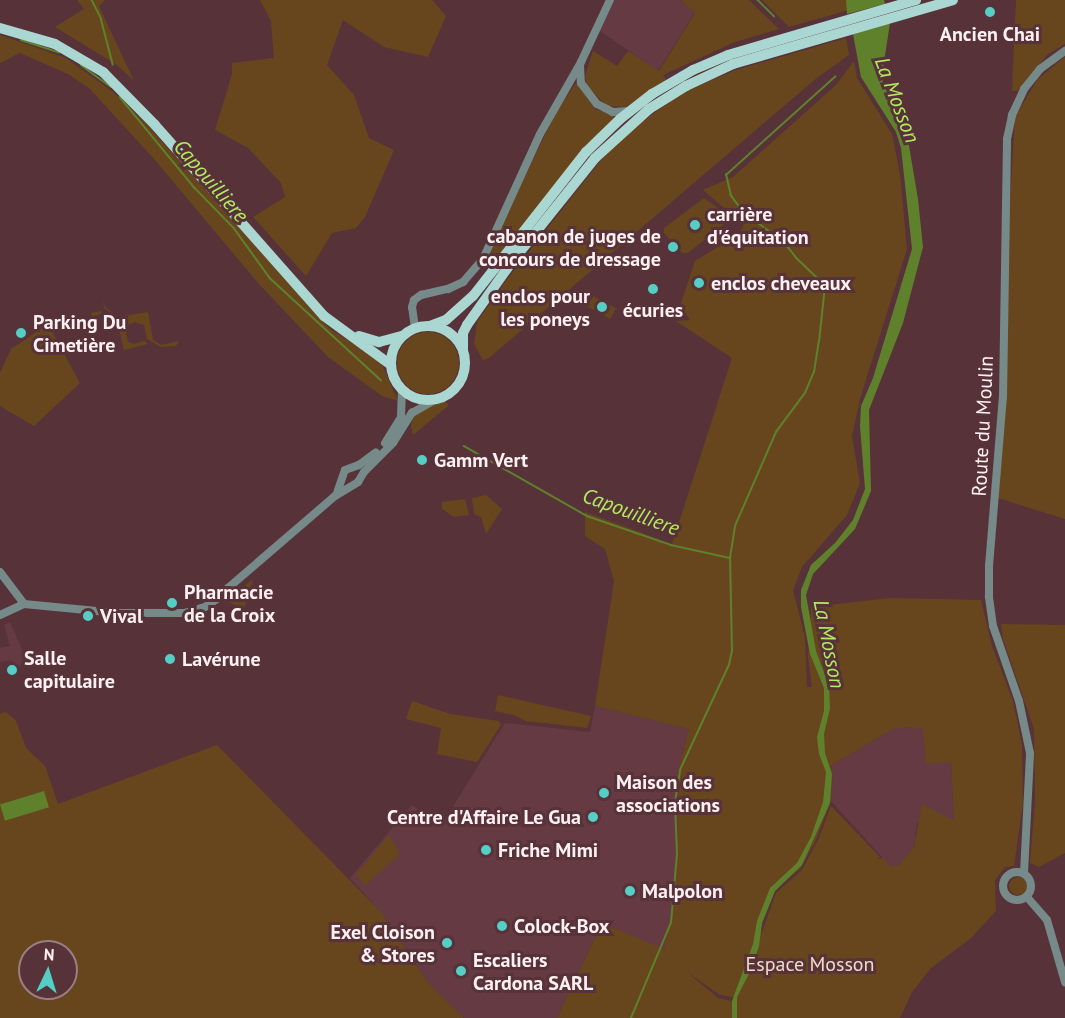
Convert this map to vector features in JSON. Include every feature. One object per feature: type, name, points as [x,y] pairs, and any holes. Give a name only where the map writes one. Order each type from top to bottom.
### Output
[{"type":"main road","points":[[892,12],[916,0]]},
{"type":"main road","points":[[332,323],[372,341],[386,342],[415,328],[430,326],[446,320],[473,296],[586,152],[629,111],[669,84],[707,64],[892,12],[952,0]]},
{"type":"main road","points":[[404,334],[394,348],[391,364],[392,374],[402,390],[418,399],[436,399],[453,391],[460,382],[466,363],[463,333],[471,317],[595,158],[630,125],[666,98],[710,74],[842,27]]},
{"type":"main road","points":[[0,28],[32,35],[70,50],[119,87],[310,301],[332,323],[391,364]]},
{"type":"main road","points":[[430,326],[454,336],[463,350]]},
{"type":"street","points":[[415,328],[412,307],[414,300],[421,295],[448,289],[462,282],[483,259],[540,134],[581,62],[610,0]]},
{"type":"street","name":"Route du Moulin","points":[[1024,873],[1030,765],[1027,731],[993,626],[989,596],[989,566],[1003,397],[1007,139],[1012,115],[1024,89],[1040,69],[1065,51]]},
{"type":"street","points":[[581,62],[579,76],[588,94],[597,104],[614,112],[629,111]]},
{"type":"street","points":[[570,81],[579,76]]},
{"type":"street","points":[[335,496],[345,470],[370,457],[390,439],[401,417],[402,390]]},
{"type":"street","points":[[0,615],[24,604],[105,612],[166,613],[193,611],[212,602],[213,597],[224,588],[228,588],[335,496],[361,477],[393,443],[412,412],[436,399]]},
{"type":"street","points":[[354,467],[360,471],[361,477]]},
{"type":"street","points":[[343,478],[352,485]]},
{"type":"street","points":[[0,572],[24,604]]},
{"type":"street","name":"Route du Moulin","points":[[1015,872],[1026,819]]},
{"type":"street","points":[[1015,872],[1024,873],[1032,884],[1027,897],[1014,900],[1004,892],[1004,879],[1015,872]]},
{"type":"street","points":[[1027,897],[1050,926],[1065,981]]},
{"type":"street","points":[[1034,908],[1040,908],[1053,924],[1065,975]]},
{"type":"shaded area","points":[[615,0],[681,0],[695,12],[658,71],[600,31]]},
{"type":"shaded area","points":[[846,0],[884,0],[885,4],[847,14]]},
{"type":"shaded area","points":[[890,23],[882,75],[883,85],[891,96],[907,134],[923,247],[903,323],[869,410],[871,491],[855,529],[813,574],[806,595],[816,651],[829,686],[830,708],[824,734],[825,753],[832,774],[830,803],[802,865],[775,891],[762,923],[759,946],[751,970],[737,997],[737,1018],[732,1018],[732,1001],[753,944],[757,921],[770,888],[797,863],[811,837],[823,802],[826,772],[819,754],[817,737],[824,711],[824,688],[810,654],[801,607],[801,590],[811,565],[835,543],[853,520],[865,489],[860,426],[861,406],[873,378],[912,249],[901,148],[896,132],[861,77],[853,34]]},
{"type":"shaded area","points":[[10,622],[23,652],[26,667],[14,665],[12,660],[0,662],[0,648],[10,646],[4,625]]},
{"type":"shaded area","points":[[595,706],[689,729],[680,763],[675,900],[664,950],[602,923],[557,1018],[464,1018],[429,984],[380,911],[350,878],[412,805],[442,824],[505,723],[590,732]]},
{"type":"shaded area","points":[[908,727],[923,729],[951,762],[954,821],[917,823],[914,847],[899,865],[891,867],[831,801],[833,773],[830,766],[893,729]]},
{"type":"shaded area","points":[[44,791],[49,807],[5,821],[0,804]]},
{"type":"green space","points":[[77,0],[105,0],[99,6],[134,81],[117,65],[55,27],[84,9]]},
{"type":"green space","points":[[260,0],[432,0],[446,16],[428,57],[384,47],[343,20],[327,65],[354,95],[369,138],[394,150],[365,217],[356,228],[332,233],[306,276],[253,217],[285,197],[281,183],[248,148],[215,130],[232,74],[232,63],[274,58],[271,21]]},
{"type":"green space","points":[[681,0],[749,0],[779,29],[735,42],[663,75],[667,81],[626,107],[606,106],[587,85],[585,76],[593,51],[617,66],[628,51],[659,71],[695,13]]},
{"type":"green space","points":[[762,0],[884,0],[789,27]]},
{"type":"green space","points":[[1016,0],[1065,0],[1065,44],[1048,54],[1017,91],[1012,91]]},
{"type":"green space","points":[[0,35],[66,58],[113,92],[146,124],[329,328],[381,362],[398,401],[382,396],[328,357],[258,283],[155,160],[90,89],[68,74],[20,53],[0,63]]},
{"type":"green space","points":[[846,38],[849,55],[818,77],[489,358],[483,360],[474,344],[477,322],[505,282],[605,155],[637,126],[681,93],[736,70]]},
{"type":"green space","points":[[1065,57],[1065,519],[998,498],[1003,318],[1015,117],[1038,79]]},
{"type":"green space","name":"Espace Mosson","points":[[854,61],[857,78],[892,134],[900,174],[907,249],[860,399],[852,436],[860,483],[847,515],[802,567],[793,590],[805,638],[807,687],[812,687],[808,657],[811,607],[890,598],[981,600],[992,646],[1013,701],[1022,745],[1023,803],[1014,866],[1005,867],[995,880],[996,911],[971,938],[931,968],[912,992],[900,1018],[737,1018],[736,1001],[733,997],[720,995],[687,972],[718,998],[732,1001],[732,1018],[557,1018],[602,923],[664,949],[675,900],[680,763],[689,729],[595,706],[614,581],[605,549],[585,536],[585,512],[672,544],[732,358],[676,321],[690,320],[680,306],[695,261],[739,234],[744,225],[703,190],[733,177],[836,85]],"holes":[[[908,727],[923,729],[926,764],[951,762],[954,821],[922,804],[914,847],[899,865],[891,867],[883,858],[876,859],[880,857],[831,806],[819,838],[802,870],[776,893],[761,935],[762,924],[776,888],[800,869],[815,842],[831,801],[833,773],[830,766],[893,729]]]},
{"type":"green space","points":[[576,83],[595,109],[615,116],[490,270],[485,266],[510,208],[556,112]]},
{"type":"green space","name":"carrière d'équitation","points":[[704,198],[729,216],[729,220],[688,253],[682,253],[664,233],[664,228]]},
{"type":"green space","name":"enclos pour les poneys","points":[[593,296],[616,308],[610,319],[587,307]]},
{"type":"green space","points":[[103,300],[105,307],[119,317],[148,312],[153,340],[161,345],[179,341],[176,346],[161,347],[147,339],[144,325],[135,322],[127,325],[104,308]]},
{"type":"green space","points":[[101,311],[125,328],[128,342],[134,344],[144,341],[148,344],[124,350],[118,325],[102,314],[92,316],[91,313]]},
{"type":"green space","points":[[48,324],[80,383],[34,426],[0,406],[0,373],[11,349]]},
{"type":"green space","points":[[428,332],[445,337],[450,341],[454,346],[459,363],[454,380],[450,385],[445,389],[428,394],[411,389],[406,385],[402,380],[397,363],[402,346],[406,341],[411,337]]},
{"type":"green space","points":[[444,400],[449,405],[413,435],[411,426],[413,417],[427,405]]},
{"type":"green space","points":[[486,495],[502,509],[486,534],[481,517],[474,514],[472,498]]},
{"type":"green space","points":[[465,499],[469,515],[454,517],[442,509],[442,502]]},
{"type":"green space","points":[[253,579],[244,609],[226,601]]},
{"type":"green space","points":[[1001,624],[1065,625],[1065,853],[1039,867],[1030,863],[1035,801],[1034,729],[1003,639]]},
{"type":"green space","points":[[498,695],[591,716],[587,728],[526,721],[514,715],[495,711]]},
{"type":"green space","points":[[412,701],[450,714],[499,721],[501,725],[477,762],[437,754],[441,728],[406,719]]},
{"type":"green space","points":[[6,712],[16,721],[26,748],[45,766],[58,804],[217,745],[380,911],[429,984],[464,1018],[0,1018],[0,714]]},
{"type":"green space","points":[[389,835],[400,854],[365,885],[356,875]]},
{"type":"green space","points":[[1014,877],[1022,877],[1027,882],[1025,893],[1014,895],[1009,890],[1009,882]]},
{"type":"waterway","name":"Capouilliere","points":[[92,0],[101,18],[113,64]]},
{"type":"waterway","points":[[758,0],[774,16]]},
{"type":"waterway","name":"Capouilliere","points":[[21,40],[59,52]]},
{"type":"waterway","name":"Capouilliere","points":[[81,65],[111,87]]},
{"type":"waterway","points":[[631,1018],[671,923],[677,855],[675,803],[680,770],[729,665],[732,651],[730,558],[735,526],[776,432],[805,393],[814,372],[819,342],[825,286],[785,244],[742,211],[731,196],[726,175],[835,77]]},
{"type":"waterway","name":"Capouilliere","points":[[120,97],[194,187],[234,228],[270,278],[381,380]]},
{"type":"waterway","name":"Capouilliere","points":[[464,446],[587,516],[671,545],[730,558]]},
{"type":"place","name":"Ancien Chai","points":[[990,12]]},
{"type":"place","name":"carrière d'équitation","points":[[695,225]]},
{"type":"place","name":"cabanon de juges de concours de dressage","points":[[673,247]]},
{"type":"place","name":"enclos cheveaux","points":[[699,283]]},
{"type":"place","name":"écuries","points":[[653,289]]},
{"type":"place","name":"enclos pour les poneys","points":[[602,307]]},
{"type":"place","name":"Parking Du Cimetière","points":[[21,333]]},
{"type":"place","name":"Gamm Vert","points":[[422,460]]},
{"type":"place","name":"Pharmacie de la Croix","points":[[172,603]]},
{"type":"place","name":"Vival","points":[[88,616]]},
{"type":"place","name":"Lavérune","points":[[170,659]]},
{"type":"place","name":"Salle capitulaire","points":[[12,670]]},
{"type":"place","name":"Maison des associations","points":[[604,793]]},
{"type":"place","name":"Centre d'Affaire Le Gua","points":[[593,817]]},
{"type":"place","name":"Friche Mimi","points":[[486,850]]},
{"type":"place","name":"Malpolon","points":[[630,891]]},
{"type":"place","name":"Colock-Box","points":[[502,926]]},
{"type":"place","name":"Exel Cloison & Stores","points":[[447,943]]},
{"type":"place","name":"Escaliers Cardona SARL","points":[[461,971]]},
{"type":"water label","name":"La Mosson","points":[[897,100]]},
{"type":"water label","name":"La Mosson","points":[[829,644]]}]
